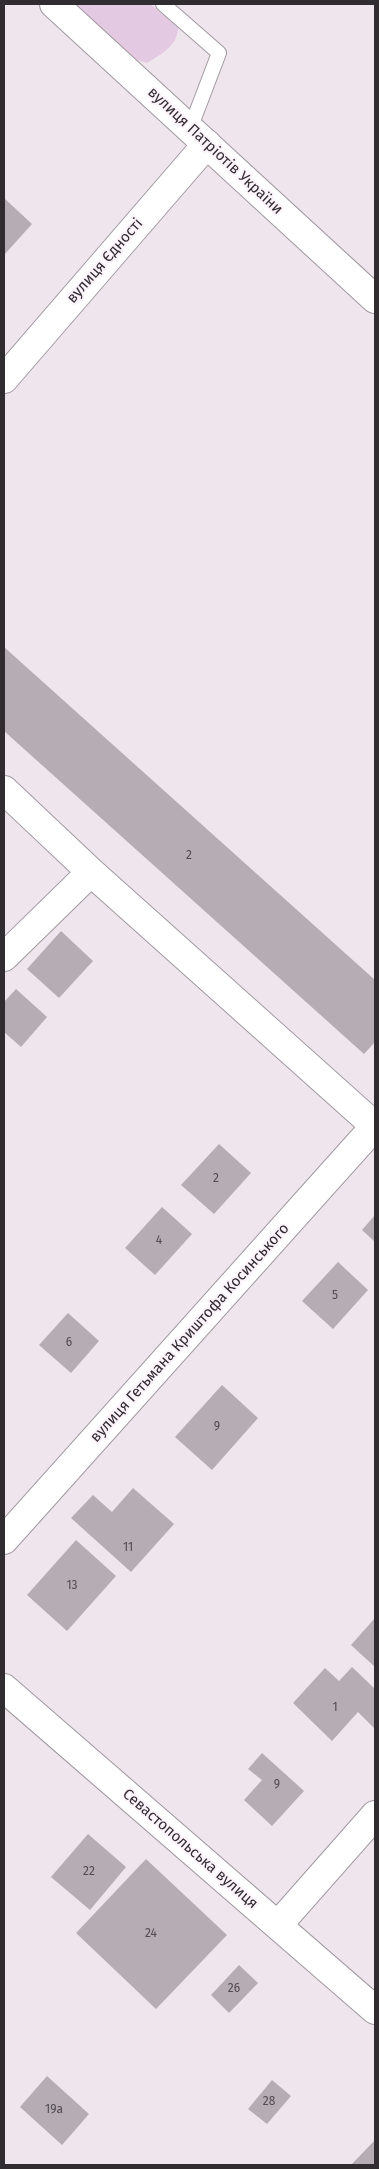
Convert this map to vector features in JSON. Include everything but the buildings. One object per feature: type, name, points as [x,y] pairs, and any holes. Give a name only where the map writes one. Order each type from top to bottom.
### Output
[{"type":"street","name":"вулиця Патріотів України","points":[[54,4],[375,299]]},
{"type":"street","name":"вулиця Єдності","points":[[11,366],[198,136]]},
{"type":"street","points":[[4,790],[91,872],[375,1126]]},
{"type":"street","points":[[4,958],[91,872]]},
{"type":"street","name":"вулиця Гетьмана Криштофа Косинського","points":[[4,1540],[375,1126]]},
{"type":"street","name":"Севастопольська вулиця","points":[[4,1688],[375,2010]]},
{"type":"street","points":[[278,1925],[375,1815]]},
{"type":"lane","points":[[163,4],[219,53],[198,136]]},
{"type":"shaded area","points":[[73,4],[150,4],[178,27],[177,34],[168,49],[147,63],[137,60]]}]
